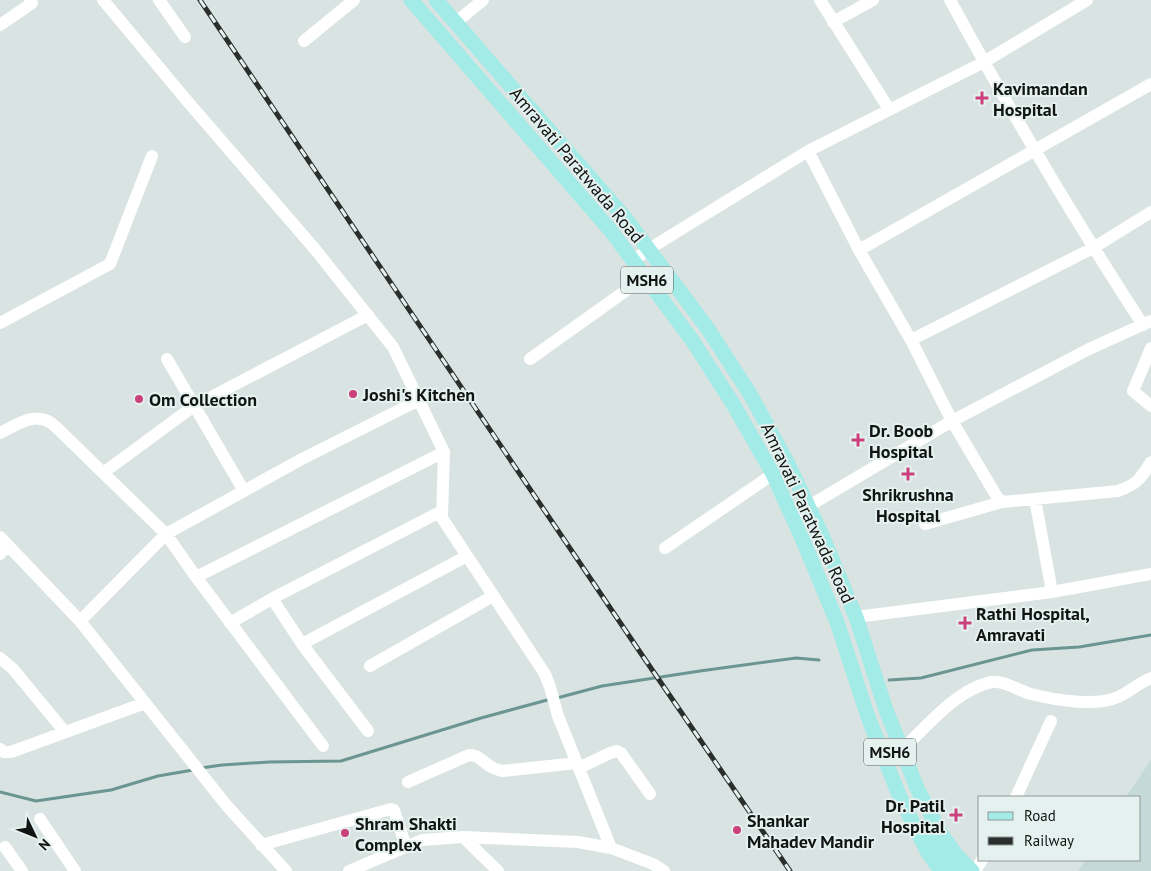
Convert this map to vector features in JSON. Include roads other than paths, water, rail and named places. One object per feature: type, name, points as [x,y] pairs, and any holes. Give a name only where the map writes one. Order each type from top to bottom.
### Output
[{"type":"main road","name":"MSH6","points":[[410,0],[611,232],[692,340],[733,404],[773,474],[792,516],[828,598],[868,717],[899,795],[927,851],[939,870]]},
{"type":"main road","name":"Amravati Paratwada Road","points":[[436,0],[626,219],[708,329],[744,386],[787,462],[822,535],[848,596],[849,618],[880,727],[893,760],[918,817],[929,836],[956,871]]},
{"type":"main road","name":"MSH6","points":[[828,598],[849,618]]},
{"type":"main road","name":"Amravati Paratwada Road","points":[[849,618],[917,788],[940,832],[957,856],[974,871]]},
{"type":"street","points":[[0,25],[32,3],[30,0]]},
{"type":"street","points":[[103,0],[314,248],[393,347],[444,452],[442,518],[545,674],[558,716],[612,848]]},
{"type":"street","points":[[159,0],[185,38]]},
{"type":"street","points":[[304,41],[354,0]]},
{"type":"street","points":[[455,23],[482,0]]},
{"type":"street","points":[[820,0],[889,109]]},
{"type":"street","points":[[833,22],[873,0]]},
{"type":"street","points":[[792,516],[952,421],[1089,349],[1147,323],[1093,248],[1034,150],[950,0]]},
{"type":"street","points":[[633,261],[648,249],[808,151],[984,62],[1087,0]]},
{"type":"street","points":[[859,250],[1151,84]]},
{"type":"street","points":[[808,151],[859,250],[911,340],[952,421],[997,497],[1002,502]]},
{"type":"street","points":[[0,323],[110,264],[152,156]]},
{"type":"street","points":[[911,340],[1093,248],[1151,212]]},
{"type":"street","points":[[530,358],[645,276]]},
{"type":"street","points":[[103,474],[194,406],[368,316]]},
{"type":"street","points":[[1151,348],[1133,391],[1151,406]]},
{"type":"street","points":[[167,359],[244,491]]},
{"type":"street","points":[[80,621],[166,534],[300,460],[419,400]]},
{"type":"street","points":[[0,433],[26,420],[42,418],[51,422],[166,534],[230,623],[323,746]]},
{"type":"street","points":[[196,577],[444,452]]},
{"type":"street","points":[[925,524],[1002,502],[1118,491],[1131,487],[1139,480],[1151,462]]},
{"type":"street","points":[[665,548],[773,474]]},
{"type":"street","points":[[1035,500],[1052,592]]},
{"type":"street","points":[[230,623],[275,597],[442,511]]},
{"type":"street","points":[[3,545],[80,621],[227,806],[286,871]]},
{"type":"street","points":[[302,644],[467,556]]},
{"type":"street","points":[[849,618],[1052,592],[1151,574]]},
{"type":"street","points":[[370,666],[493,596]]},
{"type":"street","points":[[275,597],[273,600],[302,644],[368,731]]},
{"type":"street","points":[[0,658],[13,669],[65,732]]},
{"type":"street","points":[[902,750],[952,702],[968,692],[993,682],[1006,684],[1030,694],[1068,702],[1095,701],[1118,697],[1151,678]]},
{"type":"street","points":[[0,749],[4,752],[11,752],[145,703]]},
{"type":"street","points":[[1016,796],[1051,721]]},
{"type":"street","points":[[408,782],[469,755],[479,757],[495,769],[502,771],[578,766],[618,751],[650,794]]},
{"type":"street","points":[[261,845],[391,809],[394,810],[406,847]]},
{"type":"street","points":[[40,819],[75,871]]},
{"type":"street","points":[[464,837],[498,871]]},
{"type":"street","points":[[349,871],[422,840],[464,837],[578,842],[612,848],[650,868],[664,871]]},
{"type":"street","points":[[5,847],[22,871]]},
{"type":"street","points":[[372,861],[382,871]]},
{"type":"waterway","points":[[889,680],[921,678],[1032,650],[1079,647],[1151,635]]},
{"type":"waterway","points":[[557,698],[602,686],[700,671],[796,658],[819,660]]},
{"type":"waterway","points":[[201,768],[269,762],[341,761],[481,718],[551,699]]},
{"type":"waterway","points":[[0,792],[36,801],[111,790],[158,776],[193,770]]},
{"type":"railway","points":[[200,0],[790,871]]},
{"type":"place","name":"Kavimandan Hospital","points":[[982,98]]},
{"type":"place","name":"Joshi's Kitchen","points":[[353,394]]},
{"type":"place","name":"Om Collection","points":[[139,399]]},
{"type":"place","name":"Dr. Boob Hospital","points":[[858,440]]},
{"type":"place","name":"Shrikrushna Hospital","points":[[908,474]]},
{"type":"place","name":"Rathi Hospital, Amravati","points":[[965,623]]},
{"type":"place","name":"Dr. Patil Hospital","points":[[956,815]]},
{"type":"place","name":"Shankar Mahadev Mandir","points":[[737,830]]},
{"type":"place","name":"Shram Shakti Complex","points":[[345,833]]}]
